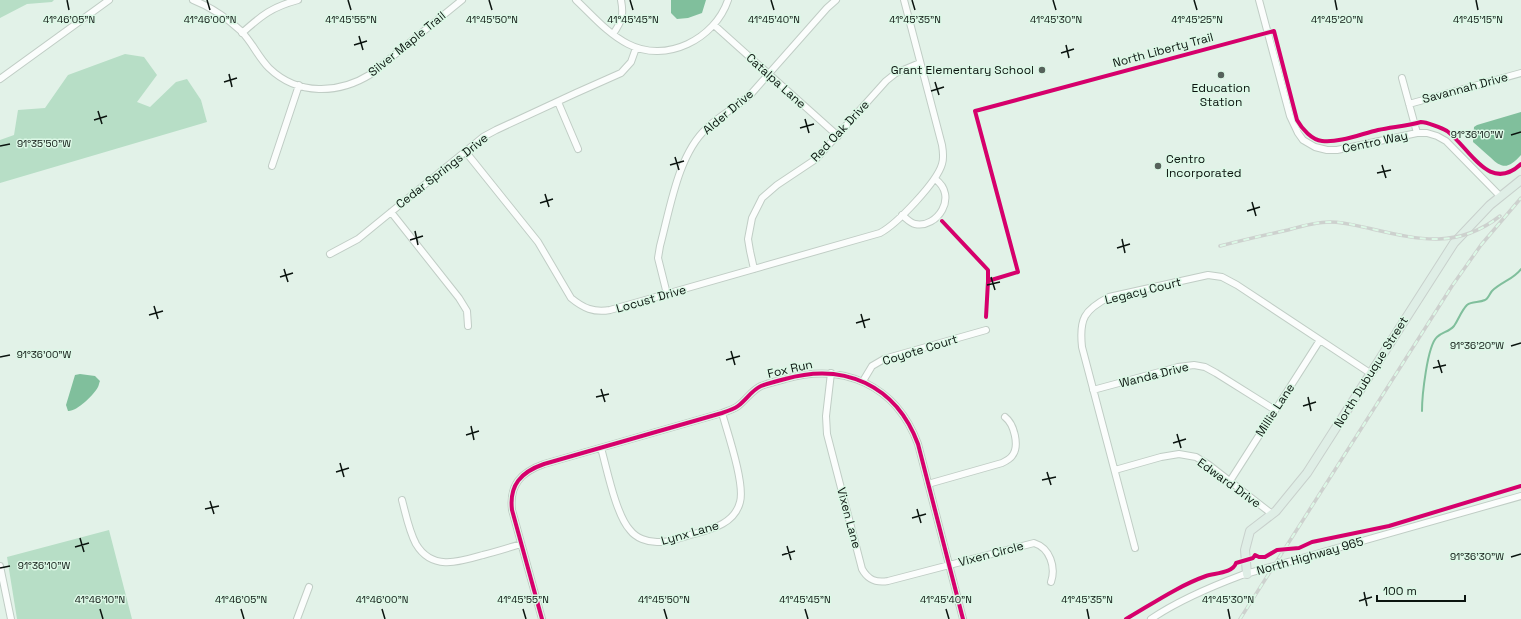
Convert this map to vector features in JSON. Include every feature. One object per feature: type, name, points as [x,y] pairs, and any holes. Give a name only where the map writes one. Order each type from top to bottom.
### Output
[{"type":"main road","name":"North Dubuque Street","points":[[1247,574],[1245,550],[1250,531],[1276,511],[1307,473],[1454,243],[1478,216],[1500,196],[1521,180]]},
{"type":"street","points":[[0,79],[109,0]]},
{"type":"street","name":"Silver Maple Trail","points":[[193,0],[229,20],[242,33],[270,68],[278,74],[299,85],[320,89],[334,89],[347,86],[371,74],[462,0]]},
{"type":"street","points":[[242,33],[268,11],[280,5],[298,0]]},
{"type":"street","points":[[576,0],[614,34],[627,43],[636,48],[653,50],[676,48],[696,40],[714,25],[725,8],[728,0]]},
{"type":"street","points":[[614,34],[623,15],[621,0]]},
{"type":"street","name":"Alder Drive","points":[[667,294],[658,258],[680,169],[687,155],[706,129],[718,118],[742,103],[827,8],[836,0]]},
{"type":"street","name":"Locust Drive","points":[[466,151],[538,242],[571,298],[578,304],[594,310],[610,310],[880,233],[894,224],[935,179],[943,163],[942,145],[904,0]]},
{"type":"street","name":"Centro Way","points":[[1259,0],[1290,116],[1303,140],[1308,144],[1319,148],[1337,150],[1417,133],[1427,133],[1446,141],[1500,196]]},
{"type":"street","name":"Catalpa Lane","points":[[714,25],[838,136]]},
{"type":"street","name":"Cedar Springs Drive","points":[[330,254],[358,239],[483,137],[621,73],[631,62],[636,48]]},
{"type":"street","name":"Red Oak Drive","points":[[754,269],[748,239],[756,209],[762,198],[777,185],[816,159],[886,81],[896,73],[920,63]]},
{"type":"street","name":"Savannah Drive","points":[[1409,104],[1521,73]]},
{"type":"street","points":[[1402,78],[1417,133]]},
{"type":"street","points":[[272,166],[299,85]]},
{"type":"street","points":[[558,102],[578,148]]},
{"type":"street","points":[[902,215],[910,222],[915,224],[930,222],[940,214],[946,195],[943,186],[935,179]]},
{"type":"street","points":[[391,212],[452,287],[467,311],[468,326]]},
{"type":"street","name":"Legacy Court","points":[[1136,548],[1082,347],[1080,333],[1082,320],[1089,310],[1098,302],[1109,297],[1208,275],[1222,277],[1237,285],[1370,373]]},
{"type":"street","name":"Coyote Court","points":[[863,381],[872,366],[884,359],[986,330]]},
{"type":"street","name":"Millie Lane","points":[[1230,481],[1320,340]]},
{"type":"street","name":"Wanda Drive","points":[[1093,390],[1178,367],[1194,365],[1205,367],[1216,373],[1275,410]]},
{"type":"street","name":"Fox Run","points":[[542,619],[511,502],[512,494],[520,478],[526,472],[538,466],[722,413],[737,406],[753,391],[767,384],[806,374],[831,373],[863,381],[887,397],[908,422],[918,444],[964,619]]},
{"type":"street","name":"Vixen Lane","points":[[831,373],[826,416],[827,434],[862,570],[874,582],[880,583],[949,565]]},
{"type":"street","name":"Lynx Lane","points":[[601,448],[622,520],[631,532],[645,540],[658,542],[706,530],[722,525],[732,517],[737,509],[742,494],[740,480],[722,413]]},
{"type":"street","points":[[928,484],[1002,463],[1011,457],[1015,451],[1016,444],[1010,422],[1005,417]]},
{"type":"street","name":"Edward Drive","points":[[1115,470],[1161,457],[1179,454],[1196,457],[1209,465],[1272,514]]},
{"type":"street","name":"North Highway 965","points":[[1151,619],[1181,601],[1247,574],[1521,496]]},
{"type":"street","points":[[402,500],[413,538],[417,546],[427,556],[439,561],[453,563],[521,544]]},
{"type":"street","name":"Vixen Circle","points":[[949,565],[1034,543],[1045,549],[1048,554],[1054,572],[1051,582]]},
{"type":"street","points":[[0,566],[10,619]]},
{"type":"street","points":[[297,619],[309,587]]},
{"type":"shaded area","points":[[0,0],[54,0],[52,2],[27,4],[0,18]]},
{"type":"shaded area","points":[[671,0],[706,0],[702,13],[688,18],[677,19],[671,13]]},
{"type":"shaded area","points":[[125,54],[144,57],[157,75],[137,102],[150,107],[176,82],[187,79],[201,100],[207,122],[0,183],[0,140],[14,135],[18,110],[45,108],[68,75]]},
{"type":"shaded area","points":[[1521,112],[1521,155],[1513,163],[1502,166],[1473,142],[1474,127]]},
{"type":"shaded area","points":[[80,374],[95,376],[100,381],[99,386],[93,394],[76,409],[68,411],[66,405],[75,375]]},
{"type":"shaded area","points":[[109,530],[132,619],[17,619],[7,557]]},
{"type":"waterway","points":[[1422,411],[1424,384],[1430,350],[1433,342],[1437,337],[1454,326],[1467,305],[1486,299],[1492,291],[1521,269]]},
{"type":"railway","points":[[1240,619],[1452,286],[1481,245],[1521,198]]},
{"type":"railway","points":[[1220,246],[1309,224],[1325,222],[1346,223],[1406,236],[1438,239],[1454,238],[1469,234],[1500,216]]},
{"type":"cycle path","name":"North Liberty Trail","points":[[986,317],[988,281],[1018,272],[975,111],[1274,31],[1297,120],[1304,130],[1315,139],[1322,141],[1336,141],[1378,130],[1423,122],[1447,131],[1472,157],[1490,171],[1499,174],[1510,172],[1521,164]]},
{"type":"cycle path","points":[[942,221],[988,270],[988,281]]},
{"type":"cycle path","points":[[542,619],[512,510],[512,493],[523,475],[544,464],[729,411],[738,406],[755,390],[764,385],[807,374],[828,374],[847,377],[865,383],[882,393],[896,407],[908,424],[918,444],[963,619]]},
{"type":"cycle path","points":[[1126,619],[1185,585],[1206,576],[1228,571],[1236,563],[1253,558],[1255,555],[1265,557],[1277,550],[1299,548],[1312,542],[1389,526],[1521,486]]},
{"type":"place","name":"Grant Elementary School","points":[[1042,70]]},
{"type":"place","name":"Education Station","points":[[1221,75]]},
{"type":"place","name":"Centro Incorporated","points":[[1158,166]]}]
